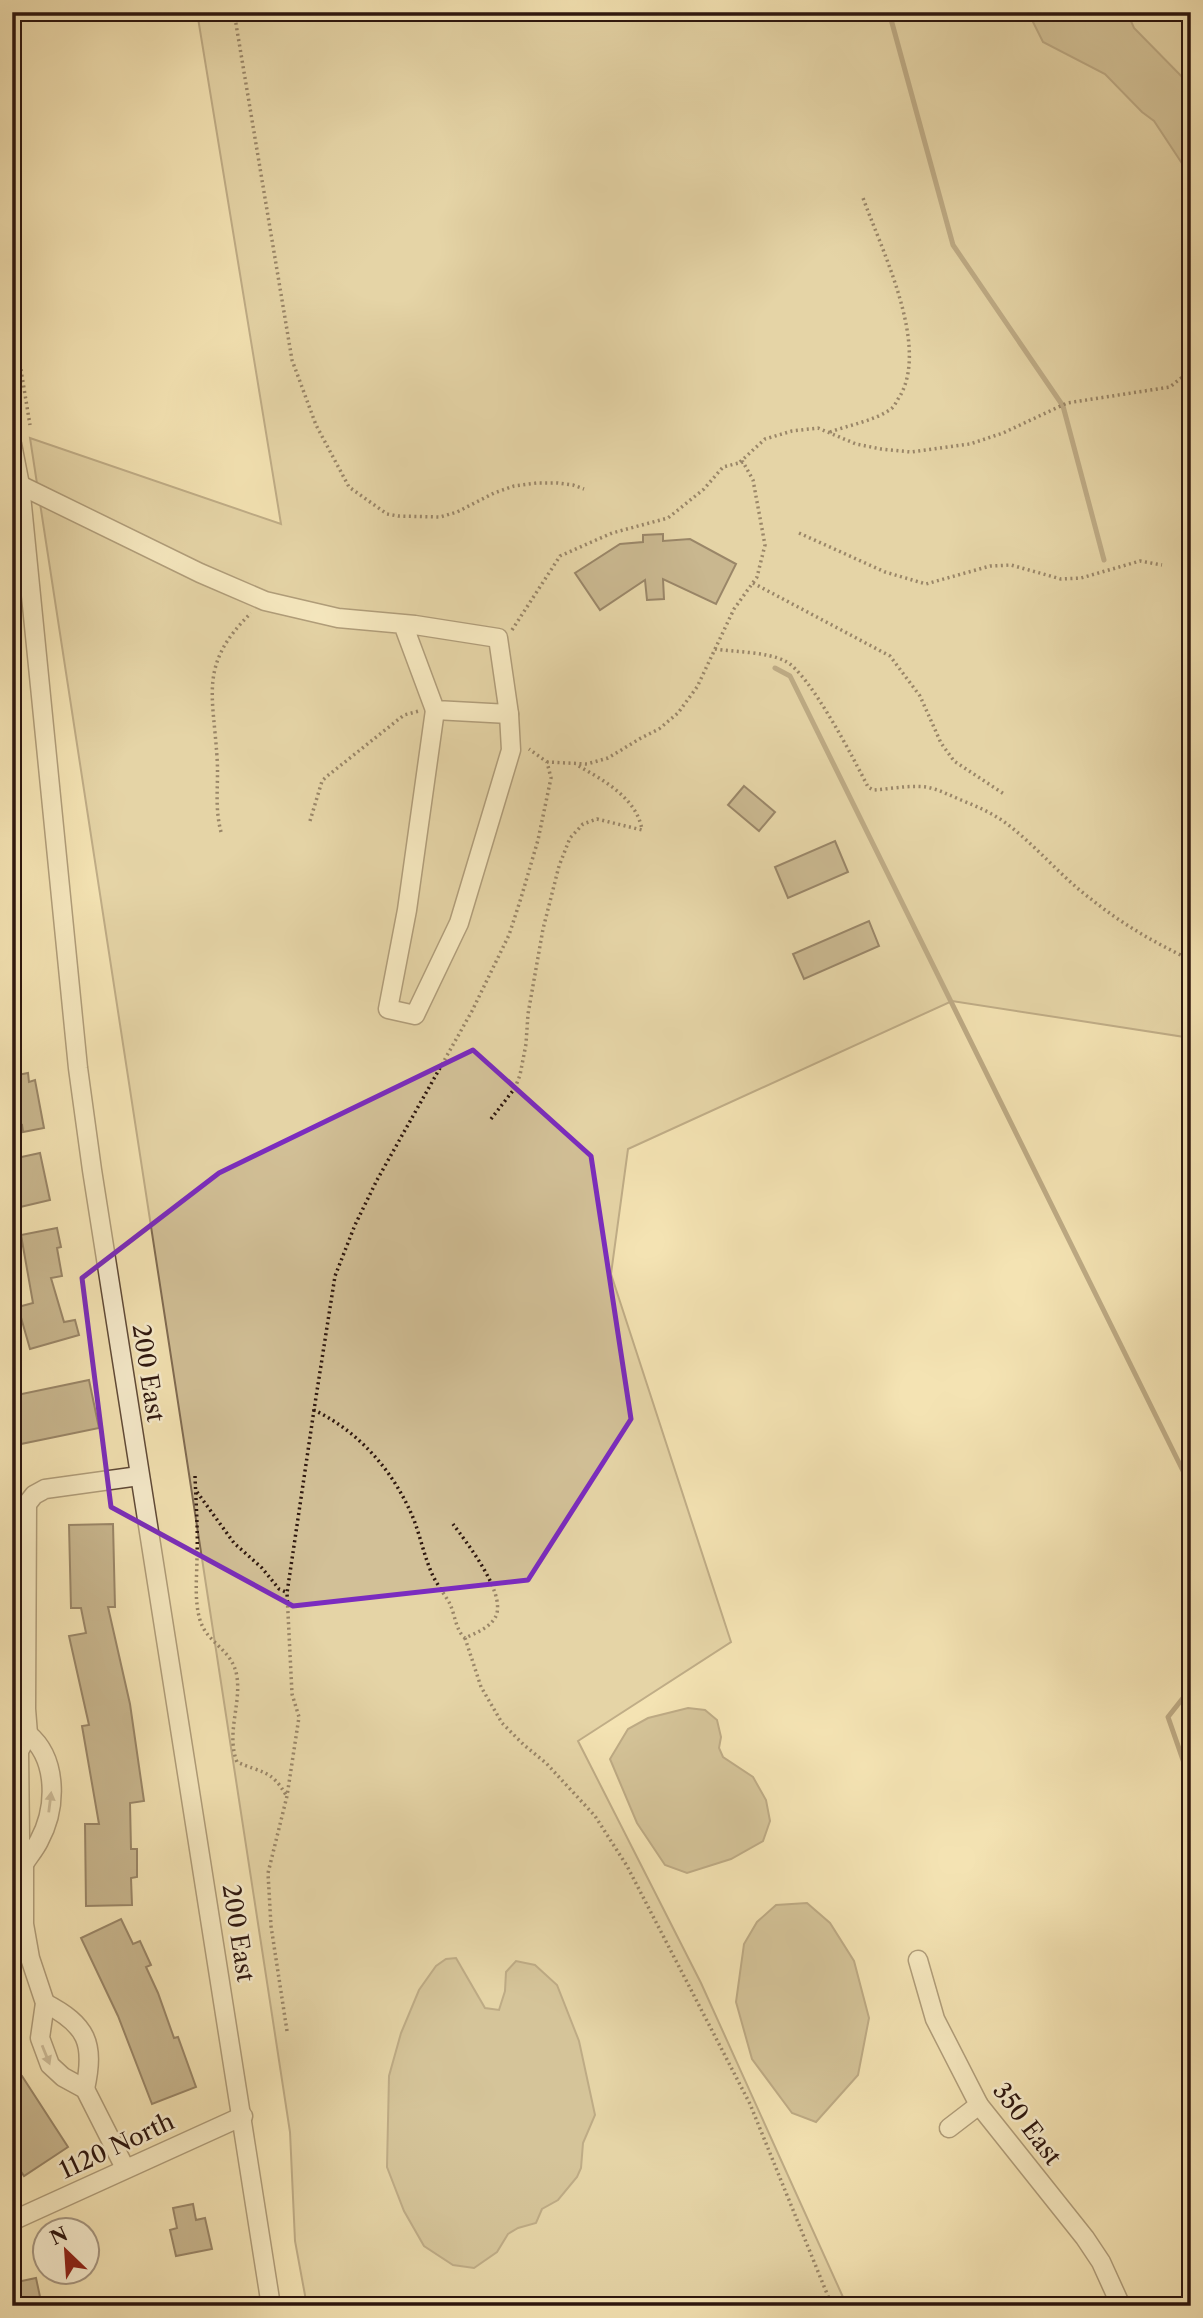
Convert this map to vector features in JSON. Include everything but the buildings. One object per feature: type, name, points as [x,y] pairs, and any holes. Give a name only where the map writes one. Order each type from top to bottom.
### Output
[{"type":"street","name":"200 East","points":[[12,444],[20,485],[78,1069],[139,1476],[243,2116],[271,2306]]},
{"type":"street","points":[[20,485],[178,563],[265,601],[338,618],[403,624],[498,638],[511,750],[459,923],[415,1015],[388,1009],[407,910],[435,710],[403,624]]},
{"type":"street","points":[[435,710],[509,715]]},
{"type":"street","points":[[125,2168],[85,2089],[63,2077],[50,2065],[40,2038],[45,2003],[30,1958],[24,1924],[19,1751],[28,1734],[27,1504],[34,1495],[61,1486],[139,1476]]},
{"type":"street","points":[[24,1864],[40,1840],[49,1814],[52,1794],[46,1757],[38,1743],[28,1734]]},
{"type":"street","name":"350 East","points":[[918,1960],[935,2019],[979,2105],[1085,2238],[1101,2262],[1121,2306]]},
{"type":"street","points":[[45,2003],[73,2021],[85,2035],[90,2067],[85,2089]]},
{"type":"street","points":[[949,2128],[979,2105]]},
{"type":"street","name":"1120 North","points":[[12,2221],[243,2116]]},
{"type":"path","points":[[234,12],[292,360],[316,425],[349,487],[387,514],[440,517],[514,486],[558,483],[584,489]]},
{"type":"path","points":[[830,432],[892,408],[904,388],[910,368],[899,298],[862,195]]},
{"type":"path","points":[[12,315],[30,425]]},
{"type":"path","points":[[739,463],[765,439],[792,431],[818,428],[856,444],[911,452],[970,444],[1003,433],[1067,404],[1170,387],[1191,370]]},
{"type":"path","points":[[498,638],[508,635],[517,625],[560,556],[612,533],[668,518],[704,489],[723,467],[743,462],[753,480],[765,545],[757,577],[734,609],[697,687],[678,713],[659,729],[608,758],[587,764],[547,762],[524,745]]},
{"type":"path","points":[[799,533],[885,572],[926,584],[990,566],[1011,565],[1061,579],[1081,578],[1140,561],[1162,565]]},
{"type":"path","points":[[753,583],[890,656],[920,696],[941,743],[954,761],[1003,794]]},
{"type":"path","points":[[221,832],[216,815],[218,760],[211,692],[214,673],[221,649],[249,615],[265,601]]},
{"type":"path","points":[[715,649],[781,659],[797,668],[819,701],[868,788],[926,787],[942,791],[987,811],[1005,822],[1091,900],[1150,940],[1191,960]]},
{"type":"path","points":[[310,821],[322,781],[326,777],[404,715],[435,710]]},
{"type":"path","points":[[287,2031],[268,1895],[268,1873],[287,1796],[299,1717],[292,1694],[287,1592],[335,1276],[372,1191],[472,1012],[509,934],[547,801],[551,778],[547,762]]},
{"type":"path","points":[[491,1119],[515,1088],[520,1075],[542,929],[559,866],[570,838],[583,824],[597,819],[642,830],[639,816],[615,789],[575,764]]},
{"type":"path","points":[[314,1410],[340,1424],[381,1463],[412,1516],[434,1578],[454,1612],[461,1635],[465,1638],[481,1688],[502,1723],[546,1763],[595,1816],[627,1866],[750,2104],[832,2306]]},
{"type":"path","points":[[195,1476],[200,1622],[234,1663],[238,1680],[233,1751],[237,1762],[263,1770],[275,1778],[287,1796]]},
{"type":"path","points":[[195,1490],[234,1543],[279,1588],[287,1592]]},
{"type":"path","points":[[453,1524],[485,1572],[495,1592],[498,1607],[495,1618],[484,1629],[465,1638]]},
{"type":"highlighted area","points":[[473,1050],[591,1156],[631,1419],[528,1580],[293,1606],[111,1507],[82,1278],[219,1173]]},
{"type":"shaded area","points":[[197,12],[1191,12],[1191,1038],[952,1001],[628,1149],[611,1274],[731,1642],[578,1741],[701,1983],[847,2306],[307,2306],[295,2241],[290,2132],[30,438],[281,524]]},
{"type":"shaded area","points":[[1030,12],[1127,12],[1134,28],[1191,86],[1191,177],[1154,121],[1105,74],[1043,42]]},
{"type":"shaded area","points":[[688,1708],[705,1710],[717,1720],[721,1737],[719,1748],[723,1757],[753,1777],[766,1800],[770,1821],[763,1841],[731,1859],[687,1873],[665,1865],[637,1823],[610,1759],[628,1729],[648,1718]]},
{"type":"shaded area","points":[[807,1903],[830,1923],[854,1961],[869,2018],[858,2075],[816,2122],[792,2113],[752,2059],[736,2002],[744,1944],[757,1922],[776,1905]]},
{"type":"shaded area","points":[[456,1958],[485,2008],[499,2010],[505,1991],[506,1972],[516,1961],[535,1965],[557,1985],[579,2041],[595,2115],[583,2143],[581,2168],[577,2177],[558,2200],[542,2209],[536,2223],[508,2234],[497,2252],[474,2268],[453,2265],[424,2246],[404,2211],[387,2167],[389,2076],[401,2033],[419,1990],[436,1966],[446,1959]]},
{"type":"waterway","points":[[889,12],[953,245],[1063,406],[1104,560]]},
{"type":"waterway","points":[[775,668],[790,676],[1191,1487]]},
{"type":"waterway","points":[[1191,1695],[1183,1698],[1168,1717],[1191,1783]]}]
